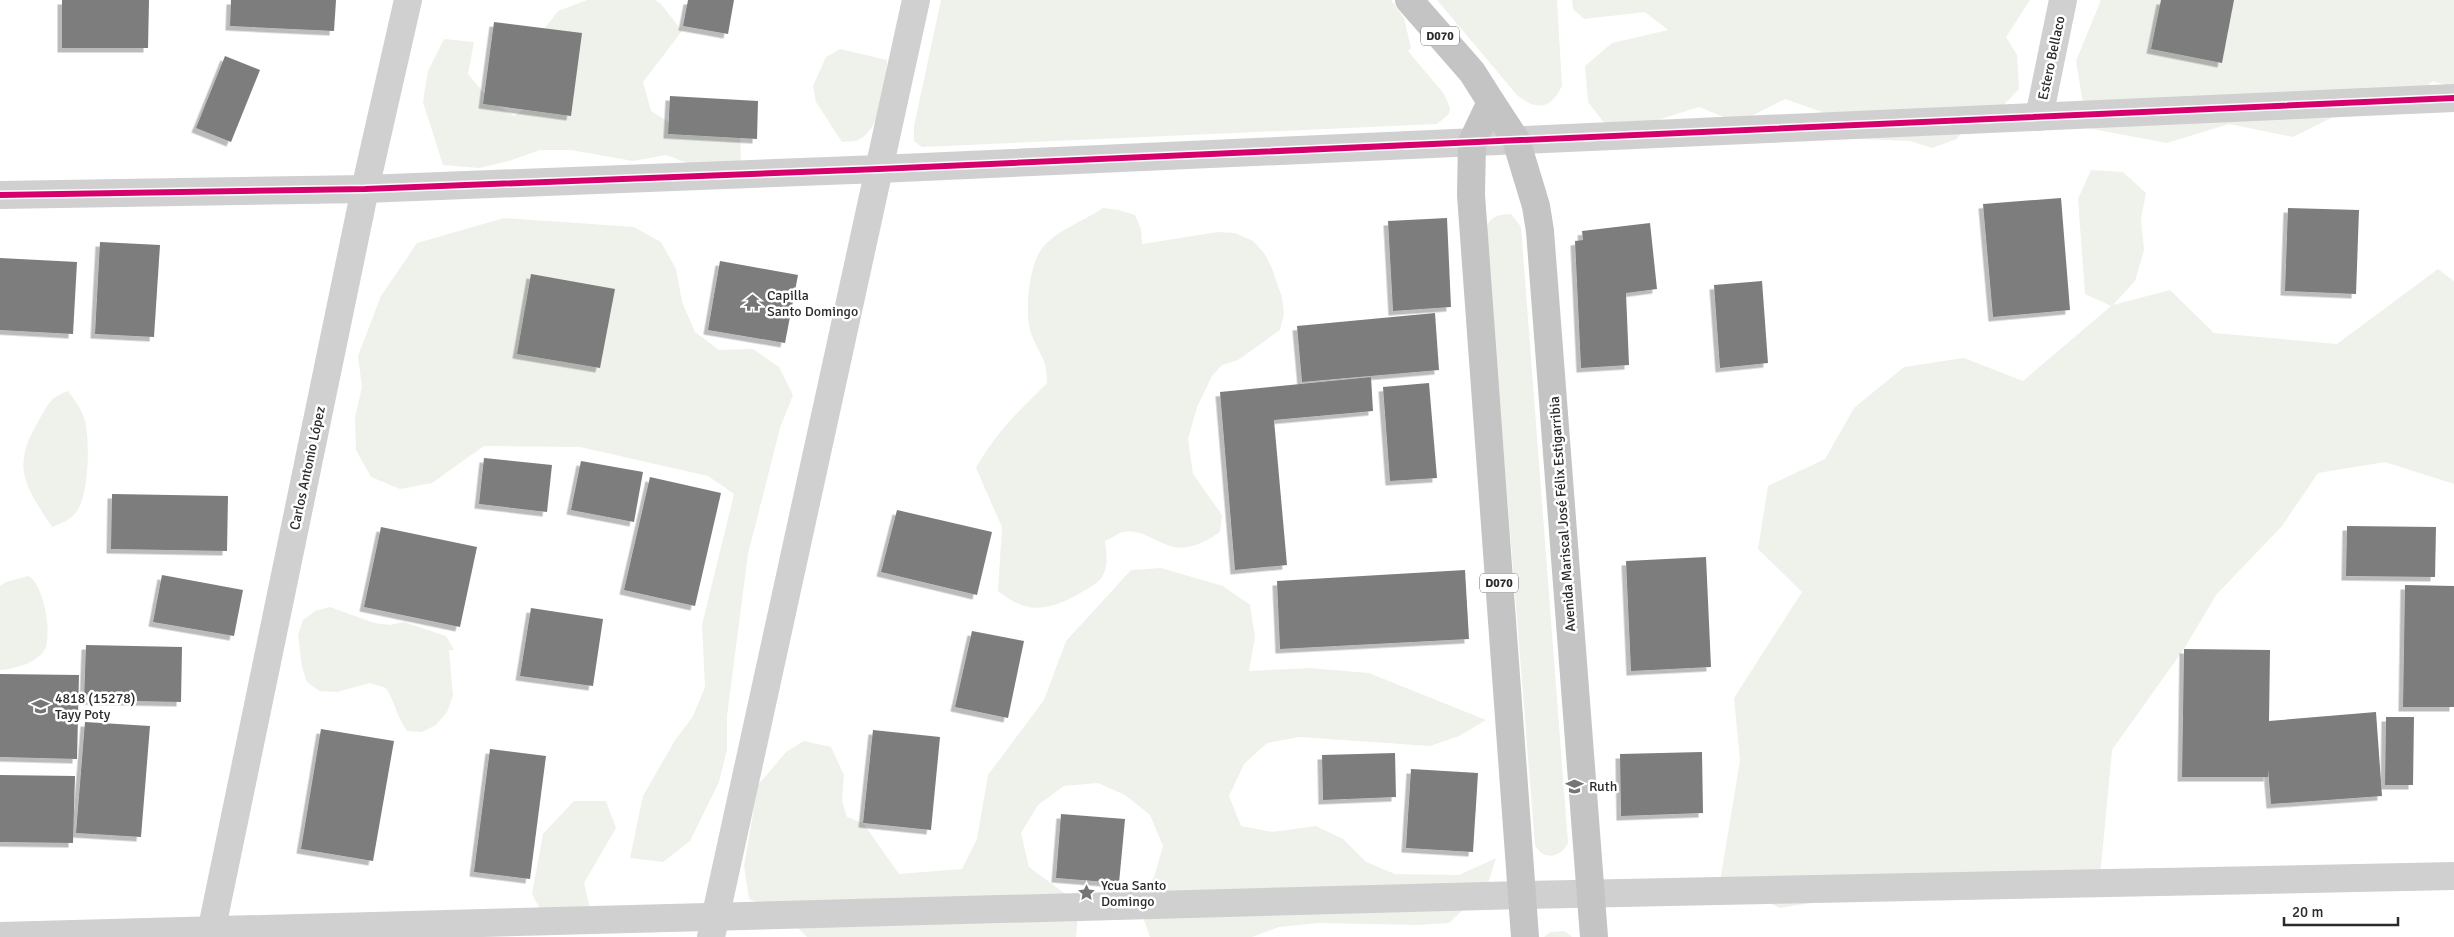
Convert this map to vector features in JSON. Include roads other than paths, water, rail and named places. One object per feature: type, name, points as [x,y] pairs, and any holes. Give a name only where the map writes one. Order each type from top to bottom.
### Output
[{"type":"main road","name":"Avenida Mariscal José Félix Estigarribia","points":[[1409,0],[1472,72],[1516,140],[1536,206],[1540,231],[1594,937]]},
{"type":"main road","name":"D070","points":[[1491,102],[1472,142],[1472,230],[1525,937]]},
{"type":"street","name":"Carlos Antonio López","points":[[211,934],[365,189],[408,0]]},
{"type":"street","points":[[713,927],[916,0]]},
{"type":"street","name":"Estero Bellaco","points":[[2039,117],[2063,0]]},
{"type":"street","points":[[0,195],[365,189],[879,169],[2454,98]]},
{"type":"street","points":[[0,936],[713,927],[1522,895],[2454,876]]},
{"type":"place","name":"Capilla Santo Domingo","points":[[753,303]]},
{"type":"place","name":"4818 (15278) Tayy Poty","points":[[41,706]]},
{"type":"place","name":"Ruth","points":[[1575,786]]},
{"type":"place","name":"Ycua Santo Domingo","points":[[1087,893]]}]
